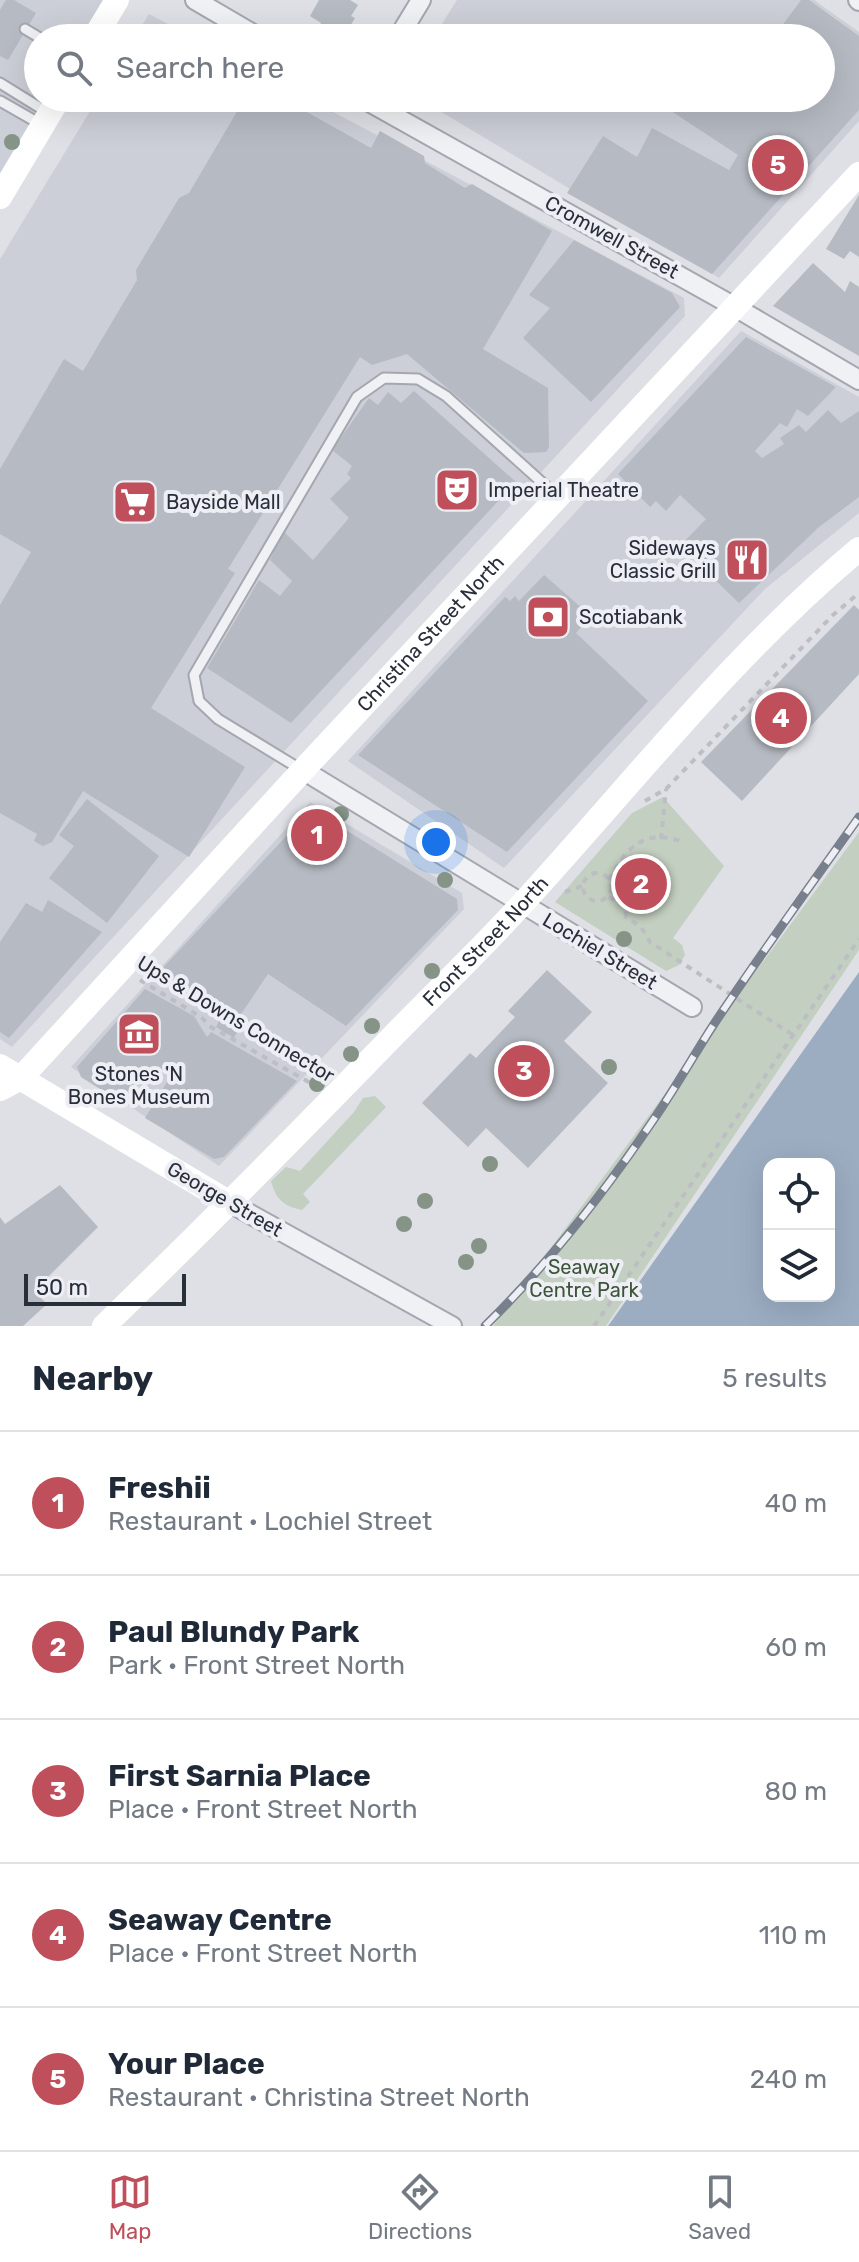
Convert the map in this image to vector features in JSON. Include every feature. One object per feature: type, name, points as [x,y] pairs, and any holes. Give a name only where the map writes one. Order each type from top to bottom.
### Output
[{"type":"street","points":[[102,24],[117,0]]},
{"type":"street","points":[[195,0],[236,24]]},
{"type":"street","points":[[406,24],[421,0]]},
{"type":"street","points":[[0,197],[50,112]]},
{"type":"street","name":"Cromwell Street","points":[[388,112],[859,380]]},
{"type":"street","name":"Christina Street North","points":[[7,1078],[121,968],[859,174]]},
{"type":"street","name":"Front Street North","points":[[104,1326],[230,1203],[521,905],[753,647],[859,549]]},
{"type":"street","name":"Lochiel Street","points":[[303,770],[692,1007]]},
{"type":"street","name":"George Street","points":[[7,1078],[452,1326]]},
{"type":"lane","points":[[0,83],[24,97]]},
{"type":"lane","points":[[0,101],[24,106]]},
{"type":"lane","points":[[303,770],[218,719],[199,701],[194,675],[357,397],[384,378],[418,379],[446,396],[558,497]]},
{"type":"path","points":[[639,804],[666,789],[833,615],[859,593]]},
{"type":"path","points":[[661,839],[666,789]]},
{"type":"path","points":[[609,897],[609,880],[629,848],[654,838],[684,842]]},
{"type":"path","points":[[560,893],[582,886],[592,873],[609,880]]},
{"type":"path","points":[[582,886],[591,900],[609,897]]},
{"type":"path","points":[[609,897],[625,907],[626,917],[641,927],[650,942],[793,1035]]},
{"type":"path","points":[[594,1326],[859,939]]},
{"type":"path","name":"Ups & Downs Connector","points":[[121,968],[201,1017],[211,1027],[334,1096]]},
{"type":"shaded area","points":[[0,0],[113,0],[98,24],[24,24],[24,112],[47,112],[0,189]]},
{"type":"shaded area","points":[[457,0],[814,0],[859,32],[859,121],[719,278],[441,112],[835,112],[835,24],[442,24]]},
{"type":"shaded area","points":[[149,14],[168,24],[143,24]]},
{"type":"shaded area","points":[[89,112],[333,112],[684,298],[685,316],[12,1047],[0,1039],[0,259]]},
{"type":"shaded area","points":[[741,331],[859,397],[859,513],[765,589],[504,868],[348,761]]},
{"type":"shaded area","points":[[310,802],[462,893],[464,909],[219,1166],[71,1067]]},
{"type":"green space","points":[[663,797],[724,866],[673,938],[682,945],[685,955],[679,965],[666,971],[555,902],[632,813]]},
{"type":"green space","name":"Seaway Centre Park","points":[[859,832],[859,950],[606,1326],[493,1326]]},
{"type":"green space","points":[[375,1096],[386,1107],[303,1194],[310,1202],[302,1210],[281,1201],[271,1181],[286,1167],[300,1171],[363,1098]]},
{"type":"water","points":[[859,972],[859,1326],[608,1326]]},
{"type":"building","points":[[6,0],[14,0],[36,13],[29,24],[24,24],[24,33],[8,60],[0,56],[0,10]]},
{"type":"building","points":[[319,0],[350,0],[358,5],[351,16],[355,18],[351,24],[320,24],[310,16]]},
{"type":"building","points":[[801,0],[809,0],[859,36],[859,110],[712,274],[567,193],[603,136],[637,157],[652,128],[729,170],[738,155],[673,112],[835,112],[835,24],[783,24]]},
{"type":"building","name":"Bayside Mall","points":[[237,112],[307,112],[371,148],[380,131],[424,156],[425,163],[465,188],[472,184],[552,231],[483,349],[548,388],[549,447],[546,452],[524,453],[407,354],[372,365],[360,357],[228,569],[235,573],[151,708],[245,767],[189,857],[83,791],[52,842],[43,846],[34,841],[37,834],[0,813],[0,605],[31,552],[0,534],[0,469],[64,359],[83,371],[137,280],[136,270],[179,198],[189,193]]},
{"type":"building","points":[[859,195],[859,257],[850,251],[844,259],[826,249]]},
{"type":"building","points":[[574,240],[672,293],[680,307],[591,402],[523,338],[550,308],[529,295]]},
{"type":"building","points":[[813,263],[845,292],[850,281],[859,287],[859,356],[773,306]]},
{"type":"building","points":[[746,337],[836,387],[808,416],[797,409],[787,427],[780,423],[755,451],[762,458],[784,444],[780,438],[799,425],[806,432],[828,410],[841,423],[859,411],[859,497],[819,527],[739,603],[680,546],[706,519],[680,495],[666,511],[656,501],[650,507],[618,474]]},
{"type":"building","points":[[414,391],[516,482],[291,723],[207,668],[259,580],[280,596],[292,581],[270,560],[283,531],[313,560],[349,518],[330,499],[351,478],[347,474],[352,466],[332,450],[369,398],[378,405],[388,392],[401,403]]},
{"type":"building","points":[[544,575],[591,616],[576,633],[648,701],[507,852],[358,755],[505,597],[510,601],[515,596],[519,601]]},
{"type":"building","points":[[854,605],[859,610],[859,674],[742,801],[701,762]]},
{"type":"building","points":[[87,799],[159,856],[107,923],[49,878],[74,846],[59,835]]},
{"type":"building","points":[[315,811],[457,899],[458,910],[346,1026],[268,974],[233,1026],[238,1030],[234,1038],[216,1027],[220,1019],[156,975],[308,813]]},
{"type":"building","points":[[48,900],[102,932],[9,1038],[0,1032],[0,942],[26,903],[42,912]]},
{"type":"building","points":[[547,970],[592,1012],[564,1041],[608,1083],[528,1168],[486,1128],[468,1147],[422,1103],[470,1053],[476,1058],[515,1017],[508,1011]]},
{"type":"building","points":[[145,989],[194,1016],[207,1037],[211,1032],[297,1081],[224,1157],[214,1159],[145,1118],[170,1077],[151,1066],[119,1101],[81,1077],[77,1067]]},
{"type":"building","points":[[60,1185],[98,1227],[34,1291],[47,1304],[23,1326],[0,1326],[0,1217],[5,1224]]},
{"type":"railway","points":[[485,1326],[575,1227],[616,1174],[733,995],[859,817]]},
{"type":"place","name":"Your Place","points":[[778,165]]},
{"type":"place","name":"Imperial Theatre","points":[[457,490]]},
{"type":"place","name":"Bayside Mall","points":[[135,502]]},
{"type":"place","name":"Sideways Classic Grill","points":[[747,560]]},
{"type":"place","name":"Scotiabank","points":[[548,617]]},
{"type":"place","name":"Seaway Centre","points":[[781,718]]},
{"type":"place","name":"Freshii","points":[[317,835]]},
{"type":"place","name":"Paul Blundy Park","points":[[641,884]]},
{"type":"place","name":"Stones 'N Bones Museum","points":[[139,1034]]},
{"type":"place","name":"First Sarnia Place","points":[[524,1071]]}]
